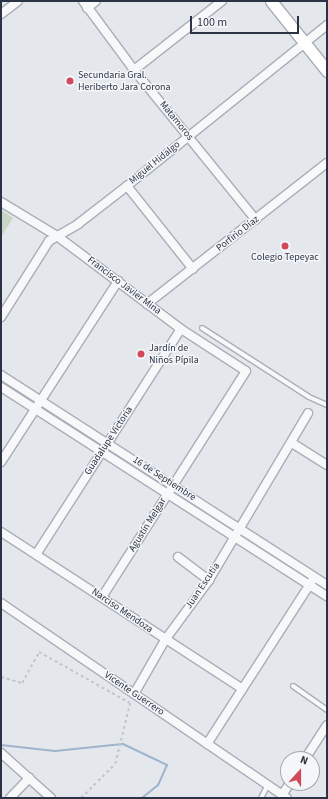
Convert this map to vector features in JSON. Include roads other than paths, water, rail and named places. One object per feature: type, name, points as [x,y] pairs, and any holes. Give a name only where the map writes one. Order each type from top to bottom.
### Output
[{"type":"main road","points":[[271,1],[327,71]]},
{"type":"street","points":[[85,4],[96,1]]},
{"type":"street","points":[[134,70],[222,1]]},
{"type":"street","points":[[1,14],[15,2]]},
{"type":"street","name":"Matamoros","points":[[85,4],[134,70],[256,220]]},
{"type":"street","name":"Miguel Hidalgo","points":[[1,317],[49,241],[78,224],[127,186],[327,25]]},
{"type":"street","name":"Porfirio Díaz","points":[[147,304],[327,163]]},
{"type":"street","points":[[127,186],[193,269]]},
{"type":"street","name":"Francisco Javier Mina","points":[[1,202],[57,236],[181,329],[246,371]]},
{"type":"street","points":[[1,462],[118,281]]},
{"type":"street","name":"Guadalupe Victoria","points":[[37,553],[181,329]]},
{"type":"street","name":"Agustín Melgar","points":[[102,597],[246,371]]},
{"type":"street","name":"16 de Septiembre","points":[[1,375],[108,442],[327,585]]},
{"type":"street","name":"16 de Septiembre","points":[[1,387],[327,596]]},
{"type":"street","name":"Juan Escutia","points":[[134,694],[165,640],[209,580],[236,537],[292,443],[308,413]]},
{"type":"street","points":[[292,443],[327,465]]},
{"type":"street","name":"Narciso Mendoza","points":[[1,532],[37,553],[165,640],[243,689]]},
{"type":"street","points":[[178,557],[209,580]]},
{"type":"street","points":[[207,744],[314,576]]},
{"type":"street","name":"Vicente Guerrero","points":[[1,603],[285,796]]},
{"type":"street","points":[[310,751],[327,725]]},
{"type":"street","points":[[1,753],[51,798]]},
{"type":"street","points":[[10,798],[29,778]]},
{"type":"lane","points":[[202,328],[309,397],[327,405]]},
{"type":"lane","points":[[293,686],[327,710]]},
{"type":"lane","points":[[261,798],[268,785]]},
{"type":"waterway","points":[[1,745],[55,751],[123,744],[167,765],[158,785],[142,798]]},
{"type":"place","name":"Secundaria Gral. Heriberto Jara Corona","points":[[70,81]]},
{"type":"place","name":"Colegio Tepeyac","points":[[285,246]]},
{"type":"place","name":"Jardín de Niños Pípila","points":[[141,354]]}]
